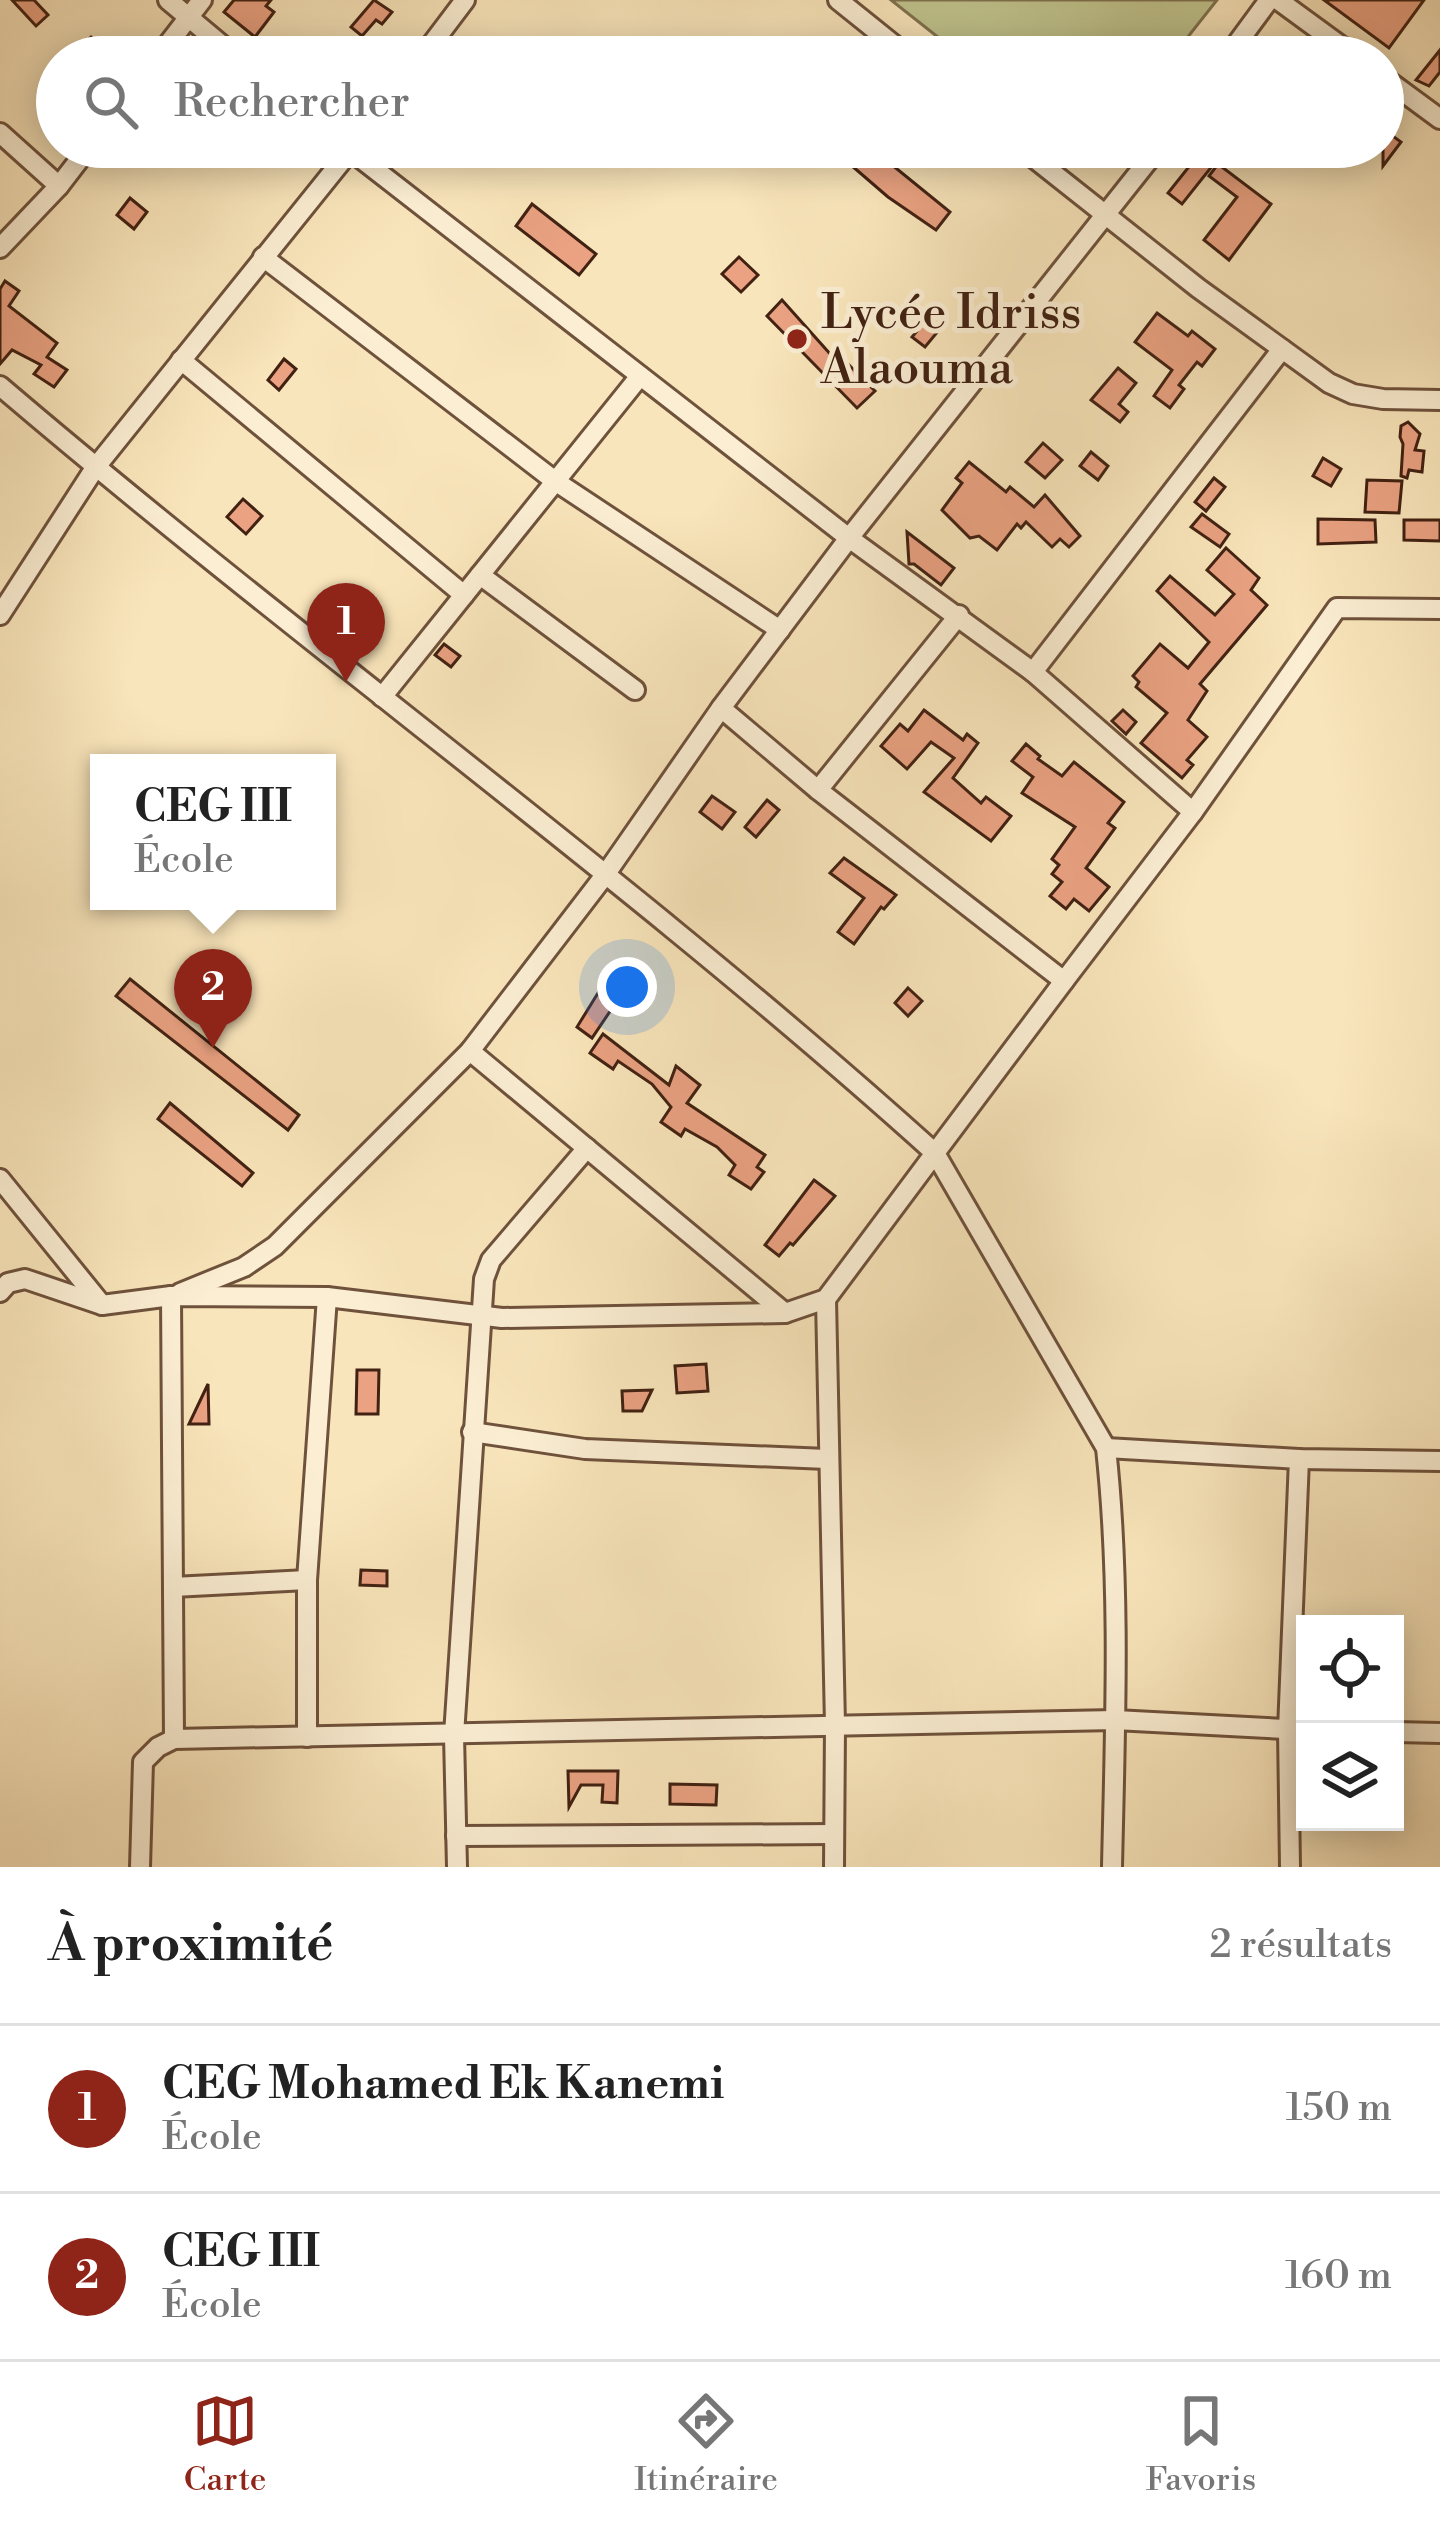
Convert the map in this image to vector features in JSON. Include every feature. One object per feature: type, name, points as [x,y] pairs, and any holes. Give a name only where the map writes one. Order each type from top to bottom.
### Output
[{"type":"street","points":[[168,0],[210,36]]},
{"type":"street","points":[[174,36],[202,0]]},
{"type":"street","points":[[438,36],[465,0]]},
{"type":"street","points":[[838,0],[883,36]]},
{"type":"street","points":[[1244,36],[1274,0],[1325,36]]},
{"type":"street","points":[[1404,92],[1440,119]]},
{"type":"street","points":[[0,133],[36,165]]},
{"type":"street","points":[[39,168],[59,186]]},
{"type":"street","points":[[0,248],[73,168]]},
{"type":"street","points":[[0,615],[95,468],[334,168]]},
{"type":"street","points":[[375,168],[849,538],[1033,672],[1193,812]]},
{"type":"street","points":[[1047,168],[1329,383],[1354,394],[1440,400]]},
{"type":"street","points":[[171,1297],[244,1267],[275,1246],[470,1051],[849,538],[1144,168]]},
{"type":"street","points":[[263,257],[555,481],[780,630]]},
{"type":"street","points":[[1033,672],[1282,350]]},
{"type":"street","points":[[181,360],[464,595]]},
{"type":"street","points":[[382,697],[640,376]]},
{"type":"street","points":[[0,386],[95,468],[604,875],[935,1153],[1106,1448],[1115,1720],[1112,1867]]},
{"type":"street","points":[[480,575],[634,690]]},
{"type":"street","points":[[0,1292],[8,1283],[25,1279],[103,1305],[171,1297],[327,1297],[479,1316],[785,1312],[826,1299],[1193,812],[1336,608],[1440,609]]},
{"type":"street","points":[[818,790],[959,615]]},
{"type":"street","points":[[721,708],[818,790],[1064,981]]},
{"type":"street","points":[[470,1051],[785,1312]]},
{"type":"street","points":[[457,1867],[454,1735],[484,1280],[491,1260],[587,1148]]},
{"type":"street","points":[[0,1179],[103,1305]]},
{"type":"street","points":[[171,1297],[174,1739]]},
{"type":"street","points":[[307,1738],[308,1580],[327,1297]]},
{"type":"street","points":[[826,1299],[834,1867]]},
{"type":"street","points":[[472,1432],[585,1449],[827,1459]]},
{"type":"street","points":[[1106,1448],[1440,1461]]},
{"type":"street","points":[[1297,1723],[1299,1459]]},
{"type":"street","points":[[173,1587],[308,1580]]},
{"type":"street","points":[[140,1867],[143,1762],[174,1739],[1115,1720],[1296,1730]]},
{"type":"street","points":[[1404,1732],[1440,1733]]},
{"type":"street","points":[[1290,1867],[1296,1750]]},
{"type":"street","points":[[456,1836],[834,1834]]},
{"type":"green space","points":[[891,0],[1217,0],[1189,36],[936,36]]},
{"type":"building","points":[[12,0],[34,0],[48,15],[36,26]]},
{"type":"building","points":[[234,0],[271,0],[266,6],[274,12],[254,36],[224,12]]},
{"type":"building","points":[[374,0],[392,12],[382,24],[376,20],[362,36],[351,27]]},
{"type":"building","points":[[1324,0],[1424,0],[1398,36],[1373,36]]},
{"type":"building","points":[[1440,50],[1440,72],[1429,86],[1416,80]]},
{"type":"building","points":[[854,168],[896,168],[950,212],[936,230]]},
{"type":"building","points":[[1188,168],[1211,168],[1182,204],[1168,193]]},
{"type":"building","points":[[1215,168],[1223,168],[1271,204],[1229,260],[1204,240],[1237,197],[1209,176]]},
{"type":"building","points":[[130,198],[147,212],[134,229],[117,215]]},
{"type":"building","points":[[532,204],[596,254],[579,275],[516,226]]},
{"type":"building","points":[[739,257],[758,275],[741,292],[722,274]]},
{"type":"building","points":[[5,281],[19,291],[9,306],[57,343],[47,357],[67,370],[54,387],[34,374],[41,365],[12,350],[0,364],[0,289]]},
{"type":"building","points":[[782,300],[832,356],[836,352],[875,391],[857,408],[767,316]]},
{"type":"building","points":[[1157,313],[1215,349],[1179,385],[1184,389],[1170,408],[1154,396],[1172,370],[1135,342]]},
{"type":"building","points":[[926,320],[939,330],[925,347],[912,337]]},
{"type":"building","points":[[284,359],[296,369],[279,390],[268,380]]},
{"type":"building","points":[[1118,368],[1136,383],[1119,404],[1128,412],[1120,422],[1091,400]]},
{"type":"building","points":[[1408,422],[1420,434],[1415,450],[1424,451],[1422,472],[1409,470],[1407,478],[1401,476],[1400,437],[1401,426]]},
{"type":"building","points":[[1043,443],[1062,460],[1045,478],[1026,462]]},
{"type":"building","points":[[1091,452],[1108,466],[1098,480],[1080,466]]},
{"type":"building","points":[[1323,458],[1341,469],[1331,486],[1313,476]]},
{"type":"building","points":[[969,462],[1006,492],[1010,487],[1034,507],[1045,495],[1080,536],[1069,547],[1060,539],[1052,547],[1026,522],[1021,528],[1017,524],[997,550],[979,536],[970,538],[942,510],[962,483],[956,478]]},
{"type":"building","points":[[1214,478],[1225,487],[1206,511],[1195,502]]},
{"type":"building","points":[[1367,480],[1402,481],[1399,513],[1365,512]]},
{"type":"building","points":[[243,499],[262,516],[246,534],[227,517]]},
{"type":"building","points":[[1202,514],[1229,534],[1220,547],[1191,527]]},
{"type":"building","points":[[1318,519],[1375,520],[1376,542],[1318,544]]},
{"type":"building","points":[[1404,520],[1440,520],[1440,541],[1404,540]]},
{"type":"building","points":[[907,532],[954,568],[941,585],[909,564]]},
{"type":"building","points":[[1226,548],[1259,578],[1251,590],[1267,605],[1200,684],[1207,691],[1188,720],[1207,737],[1187,760],[1193,765],[1182,778],[1141,743],[1167,713],[1136,687],[1139,682],[1133,676],[1160,644],[1188,668],[1209,642],[1157,591],[1170,576],[1215,615],[1234,594],[1207,570]]},
{"type":"building","points":[[375,601],[376,635],[359,620]]},
{"type":"building","points":[[444,644],[460,656],[451,667],[435,655]]},
{"type":"building","points":[[924,710],[963,740],[967,734],[978,743],[953,778],[981,803],[986,797],[1011,816],[991,841],[924,792],[954,758],[931,742],[907,769],[881,746],[900,724],[908,731]]},
{"type":"building","points":[[1123,710],[1136,722],[1126,734],[1112,721]]},
{"type":"building","points":[[1026,744],[1062,776],[1074,762],[1124,802],[1108,823],[1115,828],[1086,868],[1109,887],[1089,911],[1074,899],[1066,909],[1050,896],[1062,882],[1052,874],[1059,865],[1052,859],[1075,827],[1022,793],[1033,777],[1012,761]]},
{"type":"building","points":[[712,796],[735,812],[722,829],[700,812]]},
{"type":"building","points":[[767,800],[779,810],[756,837],[745,827]]},
{"type":"building","points":[[844,858],[896,895],[854,944],[838,932],[864,898],[830,873]]},
{"type":"building","points":[[130,979],[299,1115],[288,1130],[116,996]]},
{"type":"building","points":[[908,988],[922,1001],[908,1016],[895,1003]]},
{"type":"building","points":[[598,993],[615,1004],[592,1038],[577,1027]]},
{"type":"building","points":[[603,1034],[669,1085],[676,1066],[700,1085],[687,1103],[765,1155],[757,1167],[764,1172],[751,1189],[729,1175],[735,1165],[717,1147],[685,1129],[681,1136],[661,1122],[671,1107],[652,1084],[618,1061],[613,1069],[590,1053]]},
{"type":"building","points":[[170,1103],[253,1173],[242,1186],[158,1119]]},
{"type":"building","points":[[814,1180],[835,1196],[779,1256],[765,1245]]},
{"type":"building","points":[[706,1364],[708,1391],[677,1393],[675,1366]]},
{"type":"building","points":[[357,1370],[379,1370],[378,1414],[356,1414]]},
{"type":"building","points":[[208,1384],[209,1424],[189,1424]]},
{"type":"building","points":[[652,1390],[642,1411],[623,1411],[622,1391]]},
{"type":"building","points":[[361,1570],[387,1571],[387,1586],[360,1585]]},
{"type":"building","points":[[568,1771],[618,1771],[617,1803],[602,1802],[603,1785],[581,1785],[569,1807]]},
{"type":"building","points":[[670,1784],[717,1785],[716,1805],[670,1804]]},
{"type":"place","name":"Lycée Idriss Alaouma","points":[[797,339]]},
{"type":"place","name":"CEG Mohamed Ek Kanemi","points":[[346,682]]},
{"type":"place","name":"CEG III","points":[[213,1048]]}]
